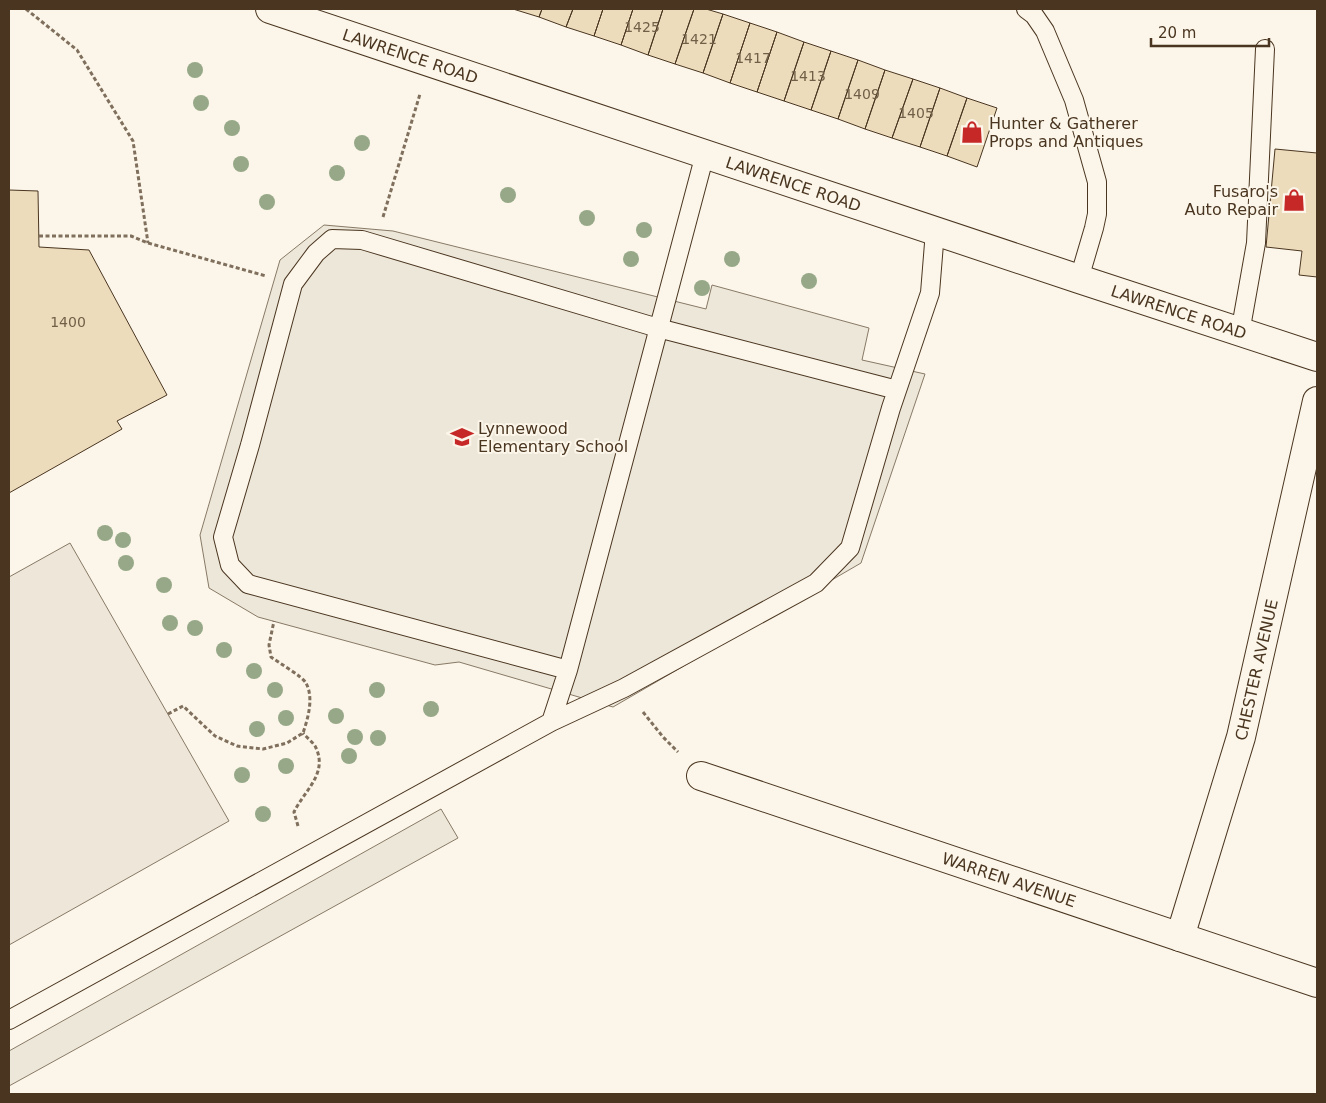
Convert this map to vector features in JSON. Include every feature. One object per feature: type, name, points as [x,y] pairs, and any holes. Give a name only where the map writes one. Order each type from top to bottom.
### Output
[{"type":"street","name":"LAWRENCE ROAD","points":[[270,9],[1240,333],[1317,357]]},
{"type":"street","name":"CHESTER AVENUE","points":[[1180,937],[1241,737],[1317,400]]},
{"type":"street","name":"WARREN AVENUE","points":[[701,776],[1317,983]]},
{"type":"lane","points":[[1026,9],[1034,15],[1045,30],[1074,100],[1097,182],[1097,214],[1079,279]]},
{"type":"lane","points":[[1240,333],[1256,243],[1265,49]]},
{"type":"lane","points":[[551,722],[568,670],[704,154]]},
{"type":"lane","points":[[9,1020],[551,722],[624,688],[816,583],[850,548],[930,293],[935,231]]},
{"type":"lane","points":[[568,670],[248,584],[230,565],[223,537],[253,435],[293,284],[316,253],[332,239],[362,240],[658,328],[898,390]]},
{"type":"path","points":[[26,9],[77,50],[133,141],[148,243]]},
{"type":"path","points":[[375,244],[429,62]]},
{"type":"path","points":[[39,236],[131,236],[148,243],[293,284]]},
{"type":"path","points":[[168,714],[183,706],[216,736],[236,746],[263,749],[287,743],[303,733],[309,714],[309,695],[306,682],[271,656],[269,645],[280,593]]},
{"type":"path","points":[[624,688],[663,737],[701,776]]},
{"type":"path","points":[[303,733],[316,747],[320,761],[317,778],[300,799],[294,812],[295,820],[312,853]]},
{"type":"shaded area","points":[[324,225],[393,231],[706,309],[712,285],[869,328],[862,360],[925,374],[861,563],[613,707],[459,662],[435,665],[258,617],[209,588],[200,535],[280,260]]},
{"type":"shaded area","points":[[70,543],[229,821],[9,945],[9,577]]},
{"type":"shaded area","points":[[441,809],[458,838],[9,1086],[9,1051]]},
{"type":"building","points":[[513,9],[542,9],[539,17]]},
{"type":"building","points":[[542,9],[573,9],[566,27],[539,17]]},
{"type":"building","points":[[573,9],[603,9],[594,36],[566,27]]},
{"type":"building","points":[[603,9],[633,9],[621,45],[594,36]]},
{"type":"building","points":[[633,9],[663,9],[648,55],[621,45]]},
{"type":"building","points":[[663,9],[694,9],[675,64],[648,55]]},
{"type":"building","points":[[694,9],[706,9],[723,14],[703,73],[675,64]]},
{"type":"building","points":[[723,14],[750,23],[730,83],[703,73]]},
{"type":"building","points":[[750,23],[777,32],[757,92],[730,83]]},
{"type":"building","points":[[777,32],[804,42],[784,101],[757,92]]},
{"type":"building","points":[[804,42],[831,51],[811,110],[784,101]]},
{"type":"building","points":[[831,51],[858,60],[838,119],[811,110]]},
{"type":"building","points":[[858,60],[885,70],[865,129],[838,119]]},
{"type":"building","points":[[885,70],[913,79],[892,138],[865,129]]},
{"type":"building","points":[[913,79],[940,88],[920,147],[892,138]]},
{"type":"building","points":[[940,88],[967,98],[947,156],[920,147]]},
{"type":"building","name":"Hunter & Gatherer Props and Antiques","points":[[967,98],[997,108],[977,167],[947,156]]},
{"type":"building","name":"Fusaro's Auto Repair","points":[[1275,149],[1317,153],[1317,277],[1299,275],[1302,251],[1266,247]]},
{"type":"building","points":[[9,190],[38,191],[39,247],[89,250],[167,395],[117,421],[122,429],[9,493]]},
{"type":"place","name":"Hunter & Gatherer Props and Antiques","points":[[972,132]]},
{"type":"place","name":"Fusaro's Auto Repair","points":[[1294,200]]},
{"type":"place","name":"Lynnewood Elementary School","points":[[462,437]]}]
